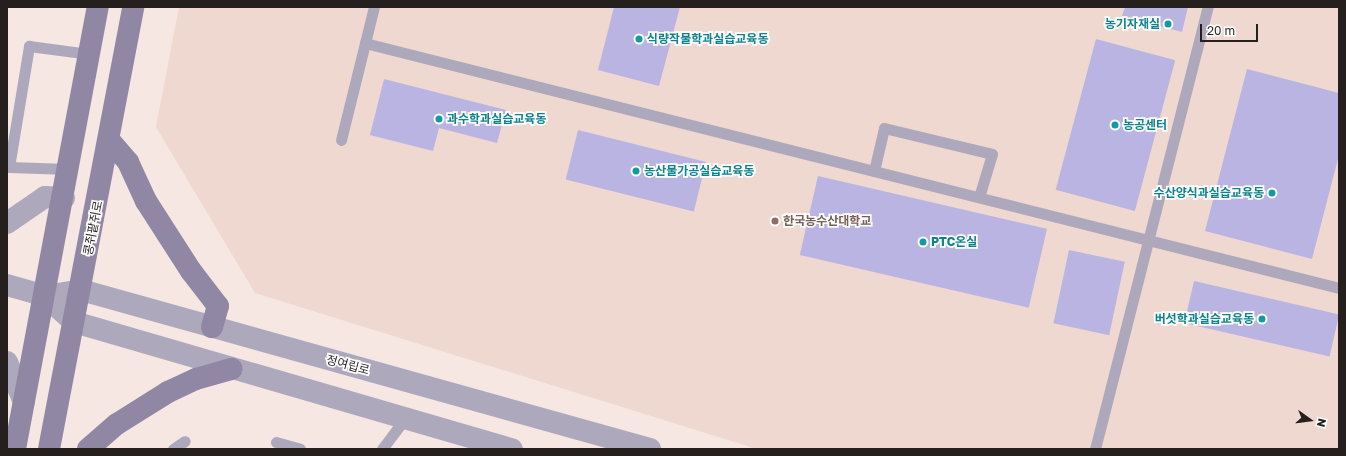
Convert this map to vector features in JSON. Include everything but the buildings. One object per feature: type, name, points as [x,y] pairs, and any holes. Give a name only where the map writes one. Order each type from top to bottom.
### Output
[{"type":"main road","points":[[15,449],[64,198],[98,7]]},
{"type":"main road","name":"콩쥐팥쥐로","points":[[49,449],[81,290],[133,7]]},
{"type":"main road","points":[[109,140],[128,162],[146,201],[190,271],[218,306],[212,327]]},
{"type":"main road","points":[[88,449],[118,424],[168,392],[196,379],[232,369]]},
{"type":"street","points":[[7,223],[45,197],[64,198]]},
{"type":"street","name":"정여립로","points":[[7,285],[45,296],[81,290],[650,449]]},
{"type":"street","name":"정여립로","points":[[45,296],[74,322],[512,449]]},
{"type":"street","points":[[7,362],[24,402]]},
{"type":"lane","points":[[341,140],[374,7]]},
{"type":"lane","points":[[1095,449],[1208,7]]},
{"type":"lane","points":[[365,43],[1339,288]]},
{"type":"lane","points":[[68,169],[8,167],[29,46],[90,54]]},
{"type":"lane","points":[[874,171],[884,128],[992,154],[979,197]]},
{"type":"lane","points":[[382,449],[405,418]]},
{"type":"lane","points":[[173,449],[185,441]]},
{"type":"lane","points":[[276,442],[300,449]]},
{"type":"shaded area","name":"한국농수산대학교","points":[[179,7],[1339,7],[1339,449],[757,449],[255,293],[156,127]]},
{"type":"place","name":"농기자재실","points":[[1168,24]]},
{"type":"place","name":"식량작물학과실습교육동","points":[[639,39]]},
{"type":"place","name":"과수학과실습교육동","points":[[439,119]]},
{"type":"place","name":"농공센터","points":[[1115,125]]},
{"type":"place","name":"농산물가공실습교육동","points":[[636,171]]},
{"type":"place","name":"수산양식과실습교육동","points":[[1272,193]]},
{"type":"place","name":"한국농수산대학교","points":[[775,221]]},
{"type":"place","name":"PTC온실","points":[[923,242]]},
{"type":"place","name":"버섯학과실습교육동","points":[[1262,319]]}]
